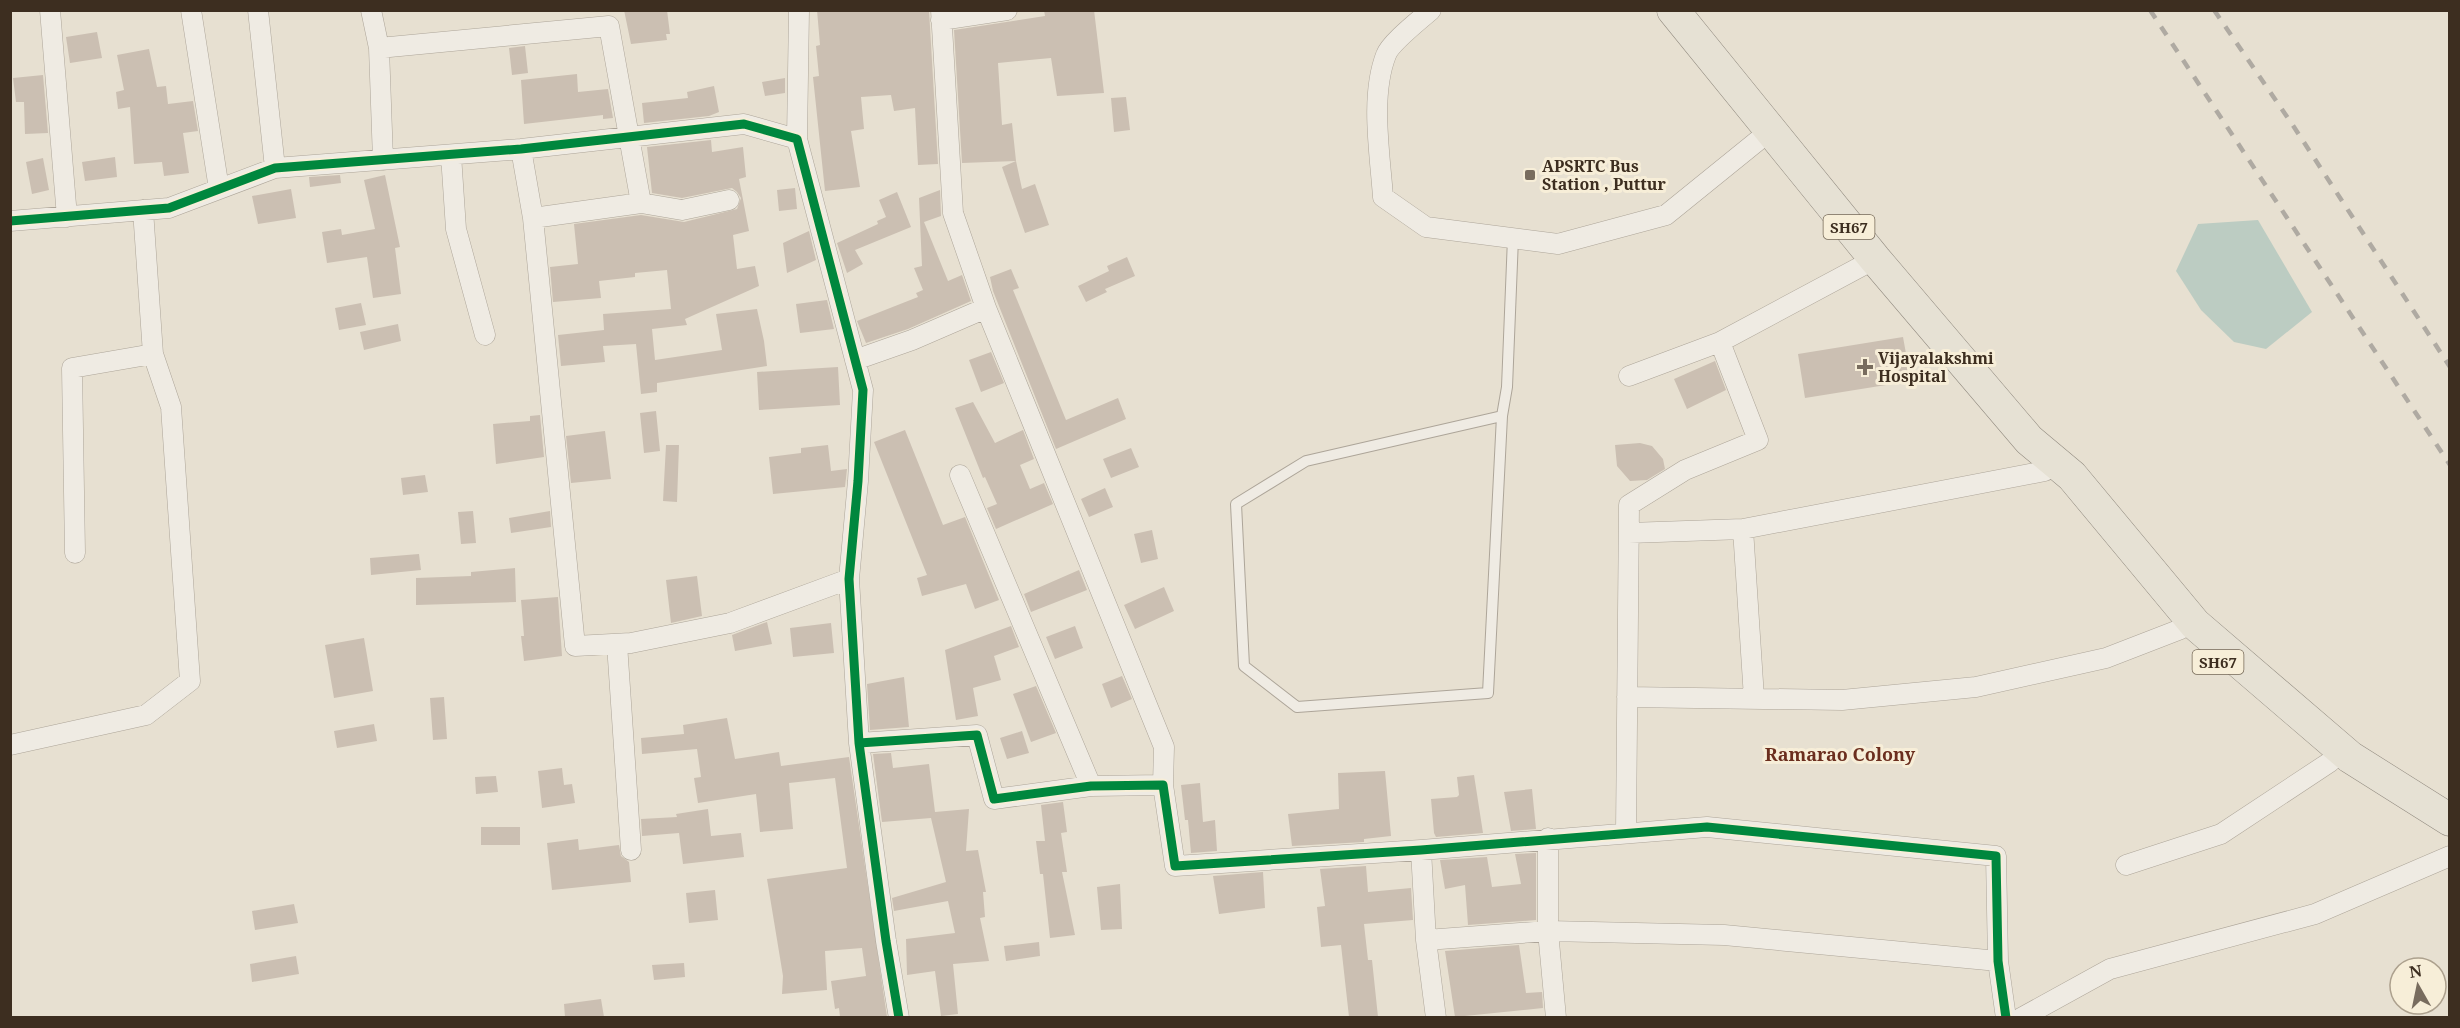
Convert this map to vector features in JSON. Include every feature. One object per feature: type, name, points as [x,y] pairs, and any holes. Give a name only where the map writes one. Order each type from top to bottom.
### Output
[{"type":"main road","name":"SH67","points":[[1673,10],[1875,259],[2029,440],[2195,624],[2350,757],[2450,820]]},
{"type":"main road","name":"SH67","points":[[2059,473],[2054,488],[2181,629],[2330,762],[2450,842]]},
{"type":"street","points":[[50,10],[68,217]]},
{"type":"street","points":[[191,10],[219,189]]},
{"type":"street","points":[[258,10],[275,168]]},
{"type":"street","points":[[371,10],[379,48],[383,160]]},
{"type":"street","points":[[798,10],[796,139],[863,390],[849,579],[860,743],[899,1017]]},
{"type":"street","points":[[1007,10],[941,15],[952,213],[986,308],[1164,747],[1163,785],[1175,867],[1707,827],[1996,856],[1998,961],[2006,1017]]},
{"type":"street","points":[[1431,10],[1386,53],[1377,95],[1383,197],[1426,227],[1558,244],[1666,215],[1771,130]]},
{"type":"street","points":[[379,48],[609,26],[631,136],[641,203]]},
{"type":"street","points":[[10,221],[168,208],[275,168],[521,149],[744,124],[796,139]]},
{"type":"street","points":[[521,149],[533,218],[575,646],[617,644],[730,623],[849,579]]},
{"type":"street","points":[[451,155],[456,228],[485,335]]},
{"type":"street","points":[[533,218],[641,203],[682,210],[729,200]]},
{"type":"street","points":[[10,745],[146,715],[190,681],[171,407],[153,354],[143,210]]},
{"type":"street","points":[[1629,376],[1720,342],[1875,259]]},
{"type":"street","points":[[855,360],[912,340],[986,308]]},
{"type":"street","points":[[1626,832],[1629,505],[1685,470],[1758,440],[1720,342]]},
{"type":"street","points":[[75,553],[72,368],[153,354]]},
{"type":"street","points":[[1629,533],[1743,530],[2059,473]]},
{"type":"street","points":[[960,475],[1091,786]]},
{"type":"street","points":[[1743,530],[1754,698]]},
{"type":"street","points":[[1627,697],[1842,700],[1976,687],[2106,658],[2181,629]]},
{"type":"street","points":[[617,644],[631,850]]},
{"type":"street","points":[[860,743],[977,735],[994,799],[1091,786],[1163,785]]},
{"type":"street","points":[[2126,865],[2221,834],[2330,762]]},
{"type":"street","points":[[1548,838],[1548,931],[1556,1017]]},
{"type":"street","points":[[1421,850],[1426,940],[1436,1017]]},
{"type":"street","points":[[2021,1017],[2110,969],[2315,914],[2450,856]]},
{"type":"street","points":[[1426,940],[1548,931],[1724,935],[1998,961]]},
{"type":"lane","points":[[1502,416],[1306,461],[1236,504],[1245,666],[1297,707],[1488,693],[1502,416],[1507,387],[1513,238]]},
{"type":"shaded area","points":[[2258,220],[2312,312],[2266,349],[2234,342],[2201,310],[2176,271],[2198,224]]},
{"type":"building","points":[[624,10],[667,10],[670,34],[666,34],[667,40],[631,44]]},
{"type":"building","points":[[817,10],[929,10],[938,164],[918,165],[915,108],[894,111],[891,95],[861,97],[864,129],[851,131],[860,187],[825,191],[813,77],[819,76],[816,46],[820,45]]},
{"type":"building","points":[[1044,10],[1094,10],[1104,93],[1057,96],[1051,58],[998,63],[1002,125],[1012,123],[1016,161],[962,163],[954,30],[1045,16]]},
{"type":"building","points":[[97,32],[102,58],[70,63],[66,37]]},
{"type":"building","points":[[525,46],[528,73],[512,75],[509,48]]},
{"type":"building","points":[[149,49],[157,87],[166,86],[168,104],[193,101],[198,131],[183,133],[189,173],[164,176],[162,162],[134,164],[130,107],[118,109],[116,92],[124,90],[117,55]]},
{"type":"building","points":[[577,74],[578,92],[608,89],[613,118],[603,119],[603,115],[524,124],[521,80]]},
{"type":"building","points":[[43,75],[48,133],[25,134],[24,102],[16,102],[13,78]]},
{"type":"building","points":[[785,78],[785,93],[765,96],[762,82]]},
{"type":"building","points":[[714,86],[719,112],[709,116],[644,123],[642,103],[688,98],[687,92]]},
{"type":"building","points":[[1126,97],[1130,130],[1114,132],[1111,98]]},
{"type":"building","points":[[711,140],[712,152],[743,147],[746,177],[739,179],[749,231],[733,235],[737,269],[755,266],[759,286],[685,319],[687,325],[652,329],[655,360],[722,350],[716,314],[757,309],[767,366],[657,383],[657,392],[641,394],[636,344],[603,346],[605,362],[561,366],[558,335],[604,330],[603,314],[671,309],[667,270],[635,273],[635,277],[599,281],[601,298],[553,302],[550,267],[578,264],[574,224],[641,215],[684,222],[737,209],[741,198],[732,188],[682,198],[652,193],[647,147]]},
{"type":"building","points":[[115,157],[117,177],[85,181],[82,162]]},
{"type":"building","points":[[43,158],[49,190],[32,194],[26,162]]},
{"type":"building","points":[[1016,161],[1022,189],[1035,184],[1049,225],[1025,233],[1002,167]]},
{"type":"building","points":[[340,175],[341,183],[310,187],[309,177]]},
{"type":"building","points":[[385,175],[400,247],[395,248],[401,294],[373,298],[367,257],[327,263],[322,232],[341,229],[342,235],[375,229],[364,180]]},
{"type":"building","points":[[795,188],[797,209],[779,211],[777,190]]},
{"type":"building","points":[[291,189],[296,218],[258,224],[252,196]]},
{"type":"building","points":[[940,190],[941,216],[924,222],[948,281],[962,275],[971,301],[908,329],[866,343],[857,321],[918,297],[916,293],[923,290],[914,268],[922,266],[919,198]]},
{"type":"building","points":[[897,192],[911,227],[855,250],[863,264],[847,273],[837,243],[878,224],[877,221],[886,217],[879,200]]},
{"type":"building","points":[[809,231],[816,260],[787,273],[783,243]]},
{"type":"building","points":[[1127,257],[1135,276],[1105,289],[1107,292],[1086,302],[1078,286],[1109,271],[1107,266]]},
{"type":"building","points":[[1011,269],[1019,288],[1013,290],[1066,420],[1118,398],[1126,419],[1056,449],[993,291],[990,277]]},
{"type":"building","points":[[827,300],[834,329],[800,333],[796,304]]},
{"type":"building","points":[[361,303],[366,325],[339,330],[335,308]]},
{"type":"building","points":[[398,324],[401,341],[364,350],[360,332]]},
{"type":"building","points":[[1903,337],[1911,381],[1805,398],[1798,354]]},
{"type":"building","points":[[991,352],[1004,383],[981,392],[969,360]]},
{"type":"building","points":[[1715,361],[1726,390],[1687,409],[1674,379]]},
{"type":"building","points":[[838,367],[840,405],[759,410],[757,372]]},
{"type":"building","points":[[973,402],[995,443],[1023,430],[1034,459],[1020,465],[1030,489],[1044,483],[1053,504],[996,529],[987,508],[997,504],[985,477],[983,478],[955,408]]},
{"type":"building","points":[[656,411],[660,451],[644,453],[640,413]]},
{"type":"building","points":[[540,415],[544,457],[496,464],[493,424],[530,421],[530,416]]},
{"type":"building","points":[[905,430],[943,525],[965,517],[999,600],[975,609],[966,584],[922,596],[917,578],[927,575],[874,442]]},
{"type":"building","points":[[605,431],[611,479],[571,483],[566,436]]},
{"type":"building","points":[[1640,443],[1652,446],[1663,459],[1665,469],[1647,480],[1630,481],[1617,466],[1615,445]]},
{"type":"building","points":[[666,445],[679,445],[677,502],[663,501]]},
{"type":"building","points":[[828,445],[831,471],[847,469],[845,487],[773,494],[769,457],[801,453],[801,448]]},
{"type":"building","points":[[1131,448],[1139,467],[1111,478],[1103,459]]},
{"type":"building","points":[[425,475],[428,492],[403,495],[401,478]]},
{"type":"building","points":[[1105,488],[1113,507],[1089,517],[1081,499]]},
{"type":"building","points":[[473,511],[476,543],[461,544],[458,512]]},
{"type":"building","points":[[550,511],[551,527],[511,533],[509,518]]},
{"type":"building","points":[[1152,530],[1158,559],[1141,563],[1134,534]]},
{"type":"building","points":[[419,554],[421,570],[371,575],[370,558]]},
{"type":"building","points":[[515,568],[516,602],[416,605],[416,578],[471,576],[471,572]]},
{"type":"building","points":[[1079,570],[1087,590],[1031,612],[1024,594]]},
{"type":"building","points":[[697,576],[702,616],[671,623],[666,580]]},
{"type":"building","points":[[1164,587],[1174,611],[1135,629],[1124,605]]},
{"type":"building","points":[[558,597],[562,656],[524,661],[521,600]]},
{"type":"building","points":[[767,622],[772,644],[735,651],[732,635]]},
{"type":"building","points":[[831,623],[834,653],[793,657],[790,628]]},
{"type":"building","points":[[1011,626],[1019,647],[994,656],[1001,680],[973,688],[978,716],[956,720],[945,650]]},
{"type":"building","points":[[1075,626],[1083,648],[1055,659],[1046,637]]},
{"type":"building","points":[[364,638],[373,691],[334,698],[325,645]]},
{"type":"building","points":[[1122,676],[1132,699],[1111,708],[1102,684]]},
{"type":"building","points":[[904,677],[909,727],[870,730],[867,684]]},
{"type":"building","points":[[1036,686],[1056,733],[1031,742],[1013,694]]},
{"type":"building","points":[[444,697],[447,739],[433,740],[430,698]]},
{"type":"building","points":[[727,718],[735,759],[779,752],[781,766],[849,757],[887,1017],[840,1017],[839,1008],[835,1009],[831,981],[866,976],[862,948],[825,951],[827,990],[782,994],[783,976],[767,879],[847,868],[835,778],[789,783],[793,829],[760,832],[756,794],[698,803],[694,778],[701,777],[697,749],[642,754],[641,738],[684,734],[683,725]]},
{"type":"building","points":[[374,724],[377,741],[337,748],[334,731]]},
{"type":"building","points":[[1022,731],[1029,753],[1007,759],[1000,738]]},
{"type":"building","points":[[891,753],[893,768],[929,764],[935,812],[969,809],[966,851],[978,850],[986,892],[983,892],[985,917],[980,918],[989,961],[953,964],[958,1014],[941,1016],[935,971],[907,975],[906,939],[955,933],[948,901],[894,911],[892,898],[946,882],[931,818],[882,822],[873,754]]},
{"type":"building","points":[[562,768],[564,785],[572,784],[575,803],[542,808],[538,771]]},
{"type":"building","points":[[1385,771],[1391,836],[1364,839],[1364,842],[1292,846],[1288,814],[1339,809],[1338,773]]},
{"type":"building","points":[[1474,775],[1483,833],[1436,837],[1431,799],[1457,797],[1459,795],[1457,777]]},
{"type":"building","points":[[496,776],[498,792],[476,794],[475,777]]},
{"type":"building","points":[[1200,783],[1203,822],[1215,820],[1217,851],[1191,853],[1188,820],[1185,820],[1181,785]]},
{"type":"building","points":[[1532,789],[1536,829],[1511,831],[1504,792]]},
{"type":"building","points":[[1063,802],[1067,832],[1061,833],[1067,872],[1062,872],[1075,935],[1050,938],[1043,874],[1040,874],[1036,841],[1045,841],[1041,805]]},
{"type":"building","points":[[708,809],[711,836],[741,833],[744,857],[683,864],[679,833],[642,836],[641,819],[677,817],[676,814]]},
{"type":"building","points":[[481,827],[520,827],[520,845],[481,845]]},
{"type":"building","points":[[578,839],[579,850],[619,845],[621,856],[629,862],[631,882],[552,890],[547,843]]},
{"type":"building","points":[[1536,853],[1536,920],[1468,925],[1465,885],[1445,889],[1440,860],[1487,857],[1492,887],[1521,884],[1515,854]]},
{"type":"building","points":[[1366,866],[1368,892],[1411,888],[1413,920],[1364,924],[1368,960],[1372,960],[1378,1017],[1349,1017],[1341,945],[1321,947],[1317,907],[1325,906],[1320,869]]},
{"type":"building","points":[[1263,872],[1265,908],[1219,914],[1213,876]]},
{"type":"building","points":[[1120,884],[1122,929],[1101,930],[1097,887]]},
{"type":"building","points":[[715,890],[718,920],[689,923],[686,893]]},
{"type":"building","points":[[294,904],[298,923],[255,930],[252,911]]},
{"type":"building","points":[[1039,942],[1040,956],[1006,961],[1004,946]]},
{"type":"building","points":[[1519,945],[1526,993],[1542,992],[1543,1008],[1455,1017],[1445,951]]},
{"type":"building","points":[[296,956],[299,974],[252,982],[250,964]]},
{"type":"building","points":[[684,963],[685,977],[654,980],[652,965]]},
{"type":"building","points":[[601,999],[604,1017],[565,1017],[564,1004]]},
{"type":"railway","points":[[2150,10],[2450,465]]},
{"type":"railway","points":[[2214,10],[2294,127],[2450,367]]},
{"type":"cycle path","points":[[10,221],[169,208],[275,168],[521,149],[744,124],[797,139],[863,390],[849,579],[859,743],[899,1018]]},
{"type":"cycle path","points":[[859,743],[977,735],[994,799],[1091,786],[1163,785],[1175,866],[1421,850],[1707,827],[1996,856],[1998,961],[2006,1018]]},
{"type":"place","name":"APSRTC Bus Station , Puttur","points":[[1530,175]]},
{"type":"place","name":"Vijayalakshmi Hospital","points":[[1865,367]]},
{"type":"district","name":"Ramarao Colony","points":[[1840,754]]}]
